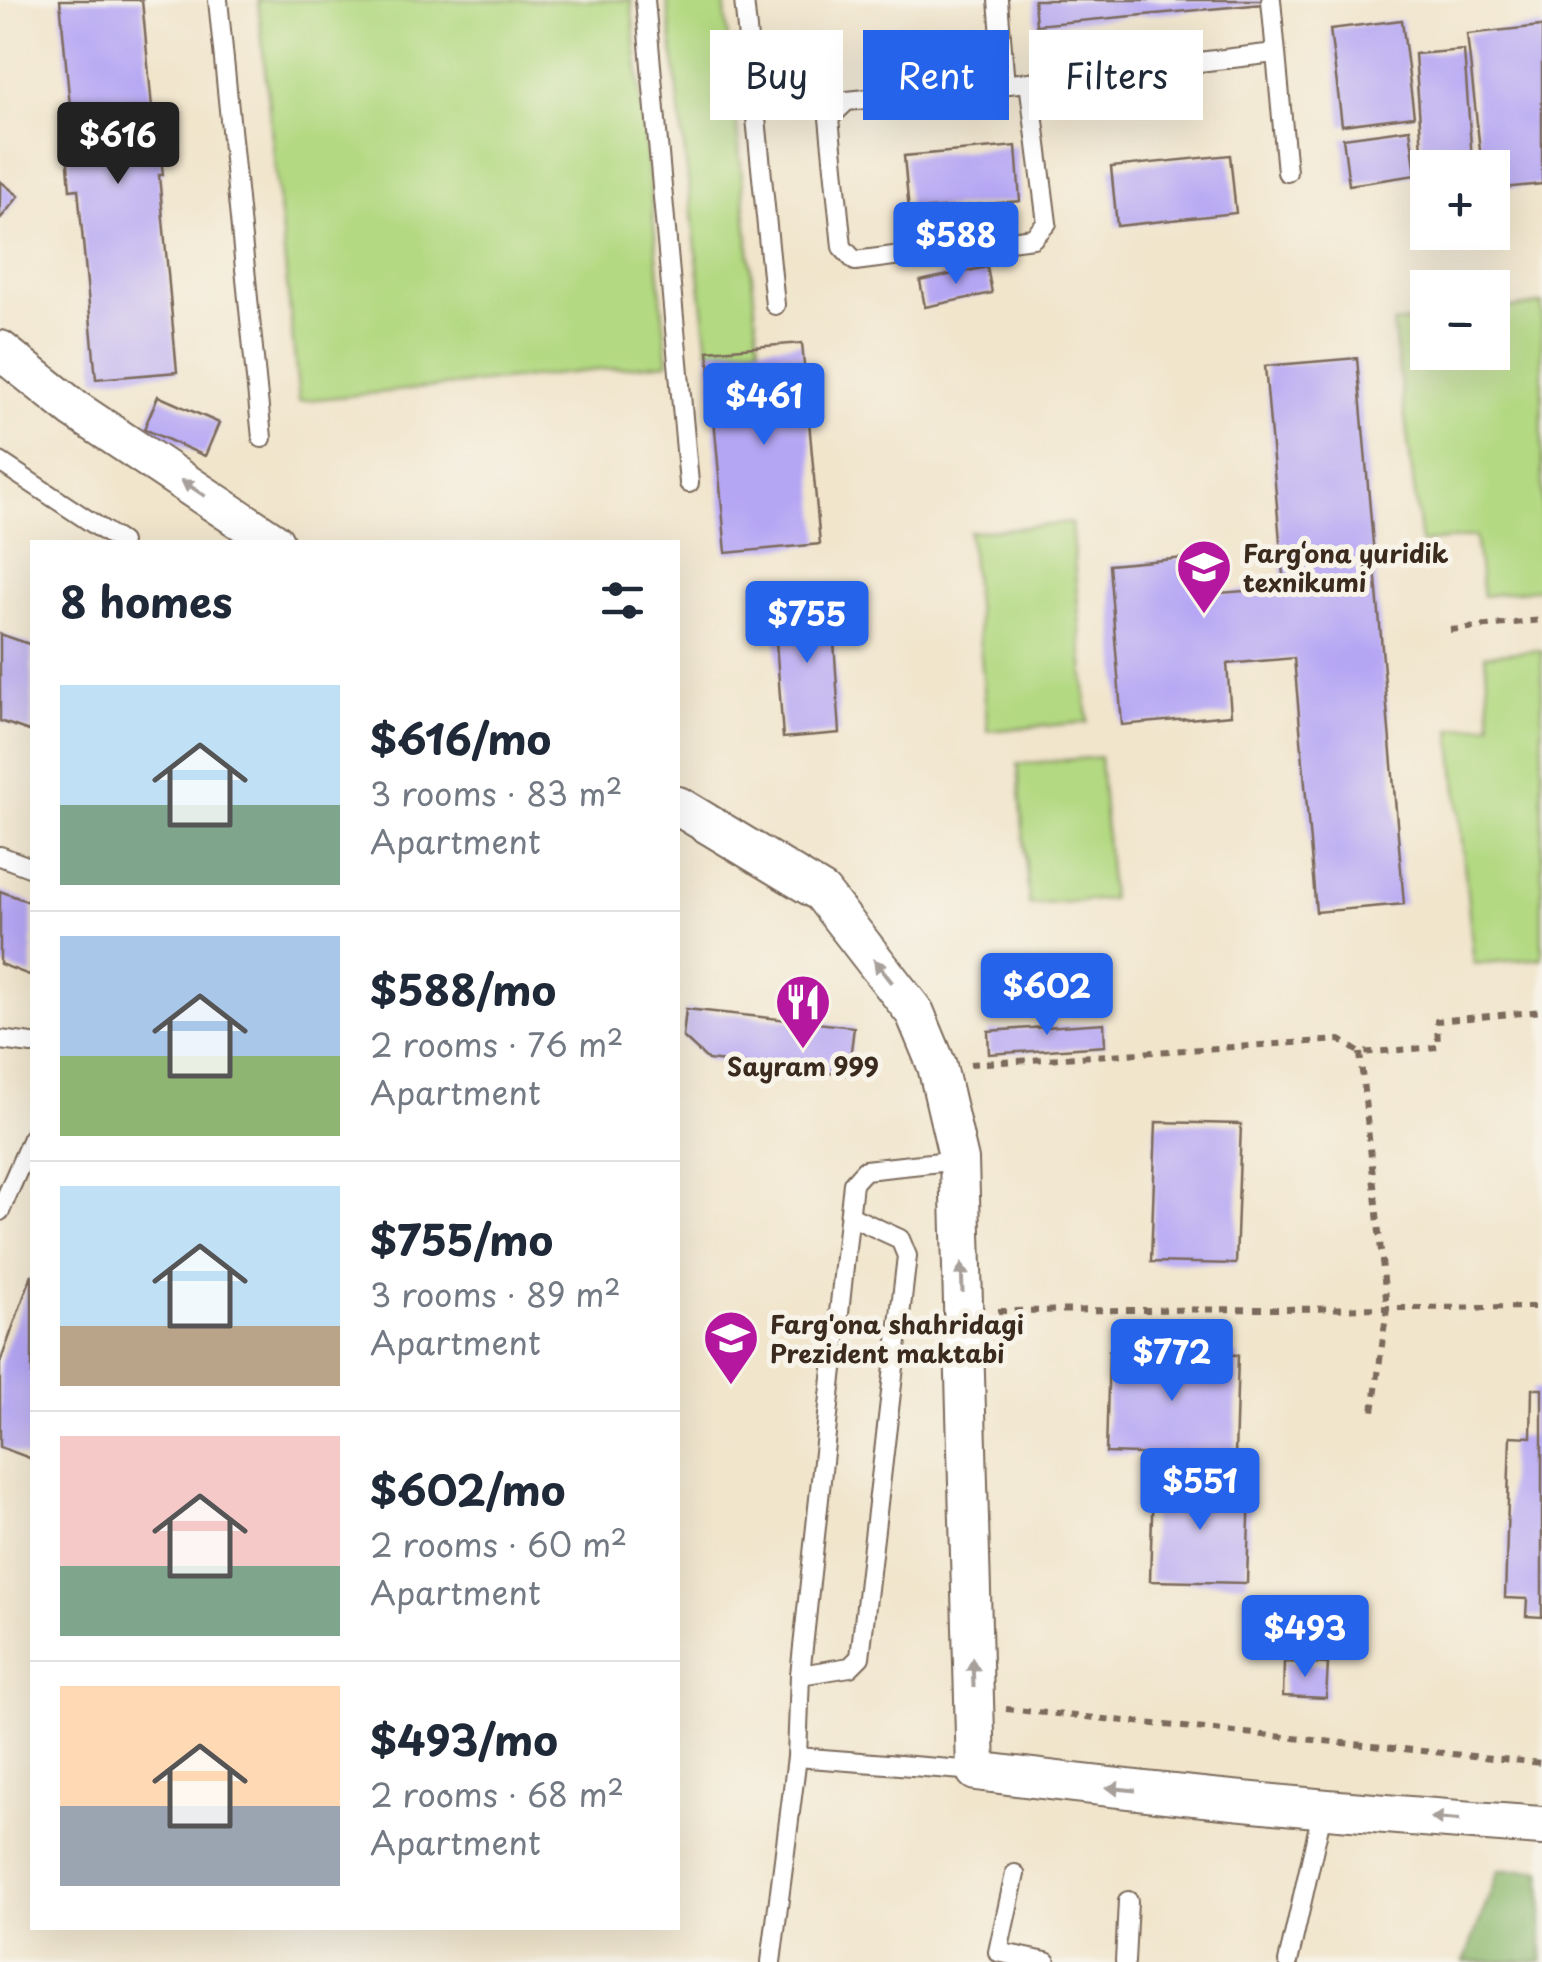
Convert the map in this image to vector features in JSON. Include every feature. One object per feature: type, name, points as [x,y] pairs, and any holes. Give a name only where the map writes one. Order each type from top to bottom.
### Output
[{"type":"street","points":[[0,350],[74,409],[271,540]]},
{"type":"street","points":[[680,807],[822,893],[915,1014],[937,1066],[959,1160],[976,1771],[1111,1788],[1542,1826]]},
{"type":"lane","points":[[218,0],[262,438]]},
{"type":"lane","points":[[645,0],[689,483]]},
{"type":"lane","points":[[744,0],[775,305]]},
{"type":"lane","points":[[998,0],[1000,30]]},
{"type":"lane","points":[[1270,0],[1286,172]]},
{"type":"lane","points":[[1203,61],[1275,53]]},
{"type":"lane","points":[[1009,84],[1029,82]]},
{"type":"lane","points":[[863,98],[847,100],[830,118],[842,246],[855,261],[1034,238],[1047,222],[1034,120]]},
{"type":"lane","points":[[0,462],[119,540]]},
{"type":"lane","points":[[0,856],[30,867]]},
{"type":"lane","points":[[0,1040],[30,1044]]},
{"type":"lane","points":[[0,1211],[30,1143]]},
{"type":"lane","points":[[770,1962],[797,1758],[800,1675],[853,1183],[865,1170],[959,1160]]},
{"type":"lane","points":[[800,1675],[850,1667],[860,1656],[907,1256],[900,1239],[850,1216]]},
{"type":"lane","points":[[797,1758],[976,1771]]},
{"type":"lane","points":[[1288,1962],[1322,1808]]},
{"type":"lane","points":[[1015,1874],[998,1952],[1046,1962]]},
{"type":"lane","points":[[1125,1962],[1128,1901]]},
{"type":"path","points":[[1450,630],[1542,620]]},
{"type":"path","points":[[937,1066],[1340,1040],[1360,1053],[1438,1047],[1438,1021],[1542,1011]]},
{"type":"path","points":[[1360,1053],[1387,1308],[1373,1412]]},
{"type":"path","points":[[963,1311],[1542,1306]]},
{"type":"path","points":[[974,1706],[1542,1763]]},
{"type":"green space","points":[[258,0],[631,0],[668,363],[299,401]]},
{"type":"green space","points":[[667,0],[724,0],[727,30],[710,30],[710,120],[736,120],[759,346],[708,351]]},
{"type":"green space","points":[[1542,304],[1542,588],[1483,596],[1475,536],[1421,543],[1393,323],[1410,321],[1410,370],[1510,370],[1510,308]]},
{"type":"green space","points":[[1071,523],[1088,722],[988,731],[969,532]]},
{"type":"green space","points":[[1542,650],[1542,958],[1474,964],[1451,729],[1491,724],[1485,655]]},
{"type":"green space","points":[[1100,757],[1111,899],[1029,905],[1018,764]]},
{"type":"green space","points":[[1499,1870],[1542,1870],[1542,1962],[1464,1962]]},
{"type":"building","points":[[60,0],[142,0],[154,129],[158,129],[163,175],[159,175],[177,372],[96,379],[78,189],[70,190],[66,138],[73,138]]},
{"type":"building","points":[[1034,0],[1263,0],[1263,4],[1036,25]]},
{"type":"building","points":[[1402,20],[1414,116],[1342,125],[1330,29]]},
{"type":"building","points":[[1542,26],[1542,184],[1510,187],[1510,150],[1480,150],[1467,34]]},
{"type":"building","points":[[1464,50],[1471,150],[1422,150],[1415,54]]},
{"type":"building","points":[[1410,129],[1410,176],[1349,185],[1343,138]]},
{"type":"building","points":[[1016,146],[1020,201],[909,211],[904,156]]},
{"type":"building","points":[[1230,155],[1236,213],[1117,226],[1111,167]]},
{"type":"building","points":[[0,181],[19,196],[0,219]]},
{"type":"building","points":[[987,267],[992,293],[925,307],[920,281]]},
{"type":"building","points":[[802,343],[820,544],[726,553],[708,351]]},
{"type":"building","points":[[1357,358],[1404,904],[1316,912],[1294,658],[1227,664],[1231,715],[1122,725],[1109,565],[1217,555],[1220,593],[1284,588],[1265,366]]},
{"type":"building","points":[[158,396],[219,423],[205,456],[144,429]]},
{"type":"building","points":[[831,595],[840,733],[783,738],[773,599]]},
{"type":"building","points":[[0,634],[30,644],[30,731],[0,721]]},
{"type":"building","points":[[0,891],[30,902],[30,975],[0,964]]},
{"type":"building","points":[[686,1009],[854,1027],[848,1075],[708,1060],[683,1037]]},
{"type":"building","points":[[1104,1023],[1105,1046],[989,1054],[988,1031]]},
{"type":"building","points":[[1156,1122],[1241,1124],[1236,1264],[1151,1262]]},
{"type":"building","points":[[30,1280],[30,1458],[0,1447],[0,1363]]},
{"type":"building","points":[[1109,1351],[1238,1355],[1235,1457],[1106,1453]]},
{"type":"building","points":[[1532,1389],[1542,1389],[1542,1617],[1526,1616],[1527,1599],[1505,1598],[1510,1436],[1531,1437]]},
{"type":"building","points":[[1153,1483],[1250,1485],[1247,1583],[1150,1581]]},
{"type":"building","points":[[1284,1662],[1328,1664],[1326,1698],[1283,1696]]},
{"type":"place","name":"Farg‘ona yuridik texnikumi","points":[[1204,616]]},
{"type":"place","name":"Sayram 999","points":[[803,1051]]},
{"type":"place","name":"Farg'ona shahridagi Prezident maktabi","points":[[731,1387]]}]
